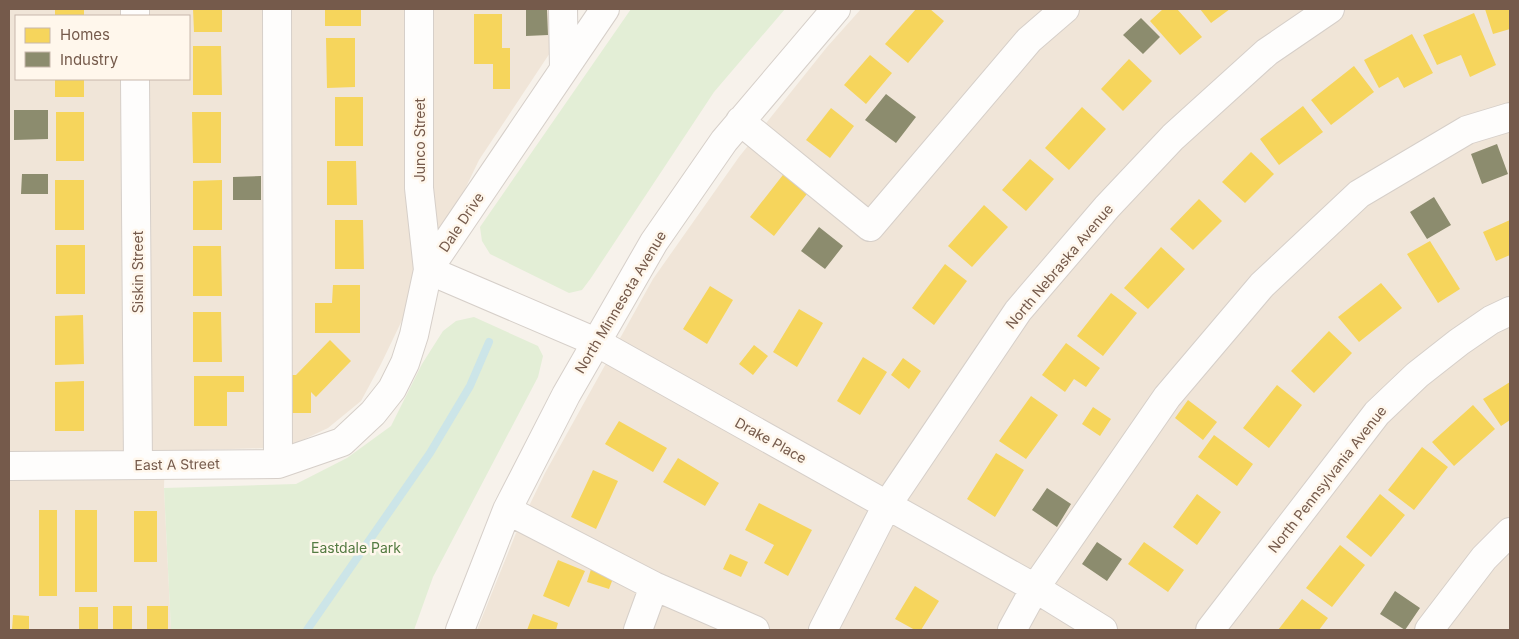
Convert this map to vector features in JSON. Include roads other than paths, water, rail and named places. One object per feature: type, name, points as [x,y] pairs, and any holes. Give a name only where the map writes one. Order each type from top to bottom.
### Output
[{"type":"street","points":[[278,9],[278,464]]},
{"type":"street","name":"Junco Street","points":[[419,9],[419,188],[428,270]]},
{"type":"street","points":[[564,9],[564,68]]},
{"type":"street","name":"Dale Drive","points":[[342,442],[373,413],[392,388],[401,371],[414,335],[428,270],[605,9]]},
{"type":"street","name":"North Minnesota Avenue","points":[[460,630],[507,510],[566,395],[654,242],[740,121],[836,9]]},
{"type":"street","points":[[740,121],[870,228],[1029,40],[1065,9]]},
{"type":"street","name":"North Nebraska Avenue","points":[[824,630],[887,505],[1018,311],[1106,207],[1173,137],[1267,52],[1330,9]]},
{"type":"street","name":"Siskin Street","points":[[135,80],[138,465]]},
{"type":"street","points":[[1012,630],[1035,588],[1167,397],[1262,285],[1358,194],[1466,130],[1510,117]]},
{"type":"street","name":"Drake Place","points":[[428,270],[596,342],[1035,588],[1103,630]]},
{"type":"street","name":"North Pennsylvania Avenue","points":[[1210,630],[1376,413],[1417,375],[1459,342],[1491,320],[1510,311]]},
{"type":"street","name":"East A Street","points":[[9,466],[278,464],[342,442]]},
{"type":"street","points":[[507,510],[654,586],[755,630]]},
{"type":"street","points":[[1429,630],[1484,558],[1510,532]]},
{"type":"street","points":[[638,630],[654,586]]},
{"type":"waterway","points":[[307,630],[430,453],[470,386],[489,342]]},
{"type":"park label","name":"Eastdale Park","points":[[356,547]]}]
